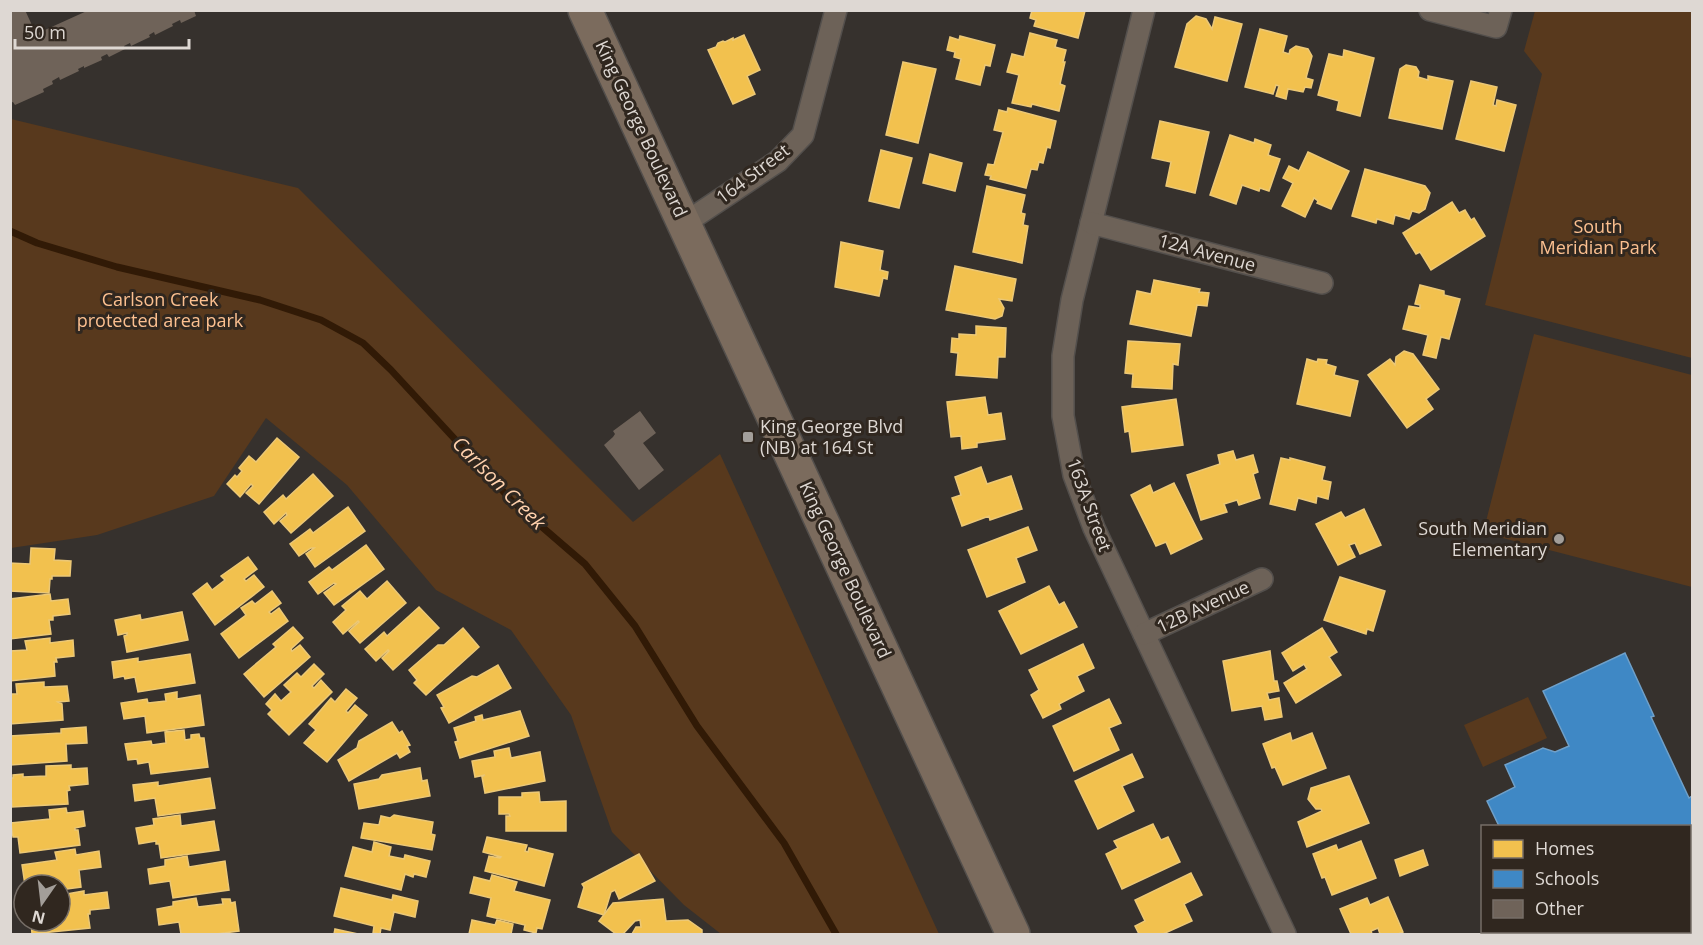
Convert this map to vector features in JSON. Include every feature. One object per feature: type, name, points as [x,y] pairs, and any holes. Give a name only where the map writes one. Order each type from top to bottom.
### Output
[{"type":"main road","name":"King George Boulevard","points":[[585,10],[1013,934]]},
{"type":"street","name":"164 Street","points":[[685,223],[778,160],[803,135],[836,10]]},
{"type":"street","name":"163A Street","points":[[1144,10],[1072,300],[1063,356],[1063,416],[1074,475],[1090,517],[1285,934]]},
{"type":"street","points":[[1430,10],[1498,19]]},
{"type":"street","name":"12A Avenue","points":[[1091,222],[1323,284]]},
{"type":"street","name":"12B Avenue","points":[[1144,634],[1262,579]]},
{"type":"green space","name":"South Meridian Park","points":[[1535,11],[1692,11],[1692,358],[1485,305],[1542,74],[1524,51]]},
{"type":"green space","name":"Carlson Creek protected area park","points":[[11,119],[298,188],[633,522],[720,454],[939,934],[721,934],[684,905],[612,832],[571,715],[511,630],[436,590],[347,485],[266,418],[214,496],[97,535],[11,548]]},
{"type":"green space","points":[[1534,334],[1692,375],[1692,587],[1483,533]]},
{"type":"green space","points":[[1528,697],[1547,738],[1483,767],[1464,725]]},
{"type":"building: Homes","points":[[1032,10],[1085,10],[1078,38],[1034,26],[1036,20],[1030,18]]},
{"type":"building: Homes","points":[[1196,16],[1206,19],[1212,29],[1215,17],[1242,24],[1227,81],[1175,67],[1187,24]]},
{"type":"building: Homes","points":[[1260,29],[1287,36],[1283,52],[1289,54],[1290,50],[1296,46],[1308,49],[1312,56],[1306,78],[1313,80],[1311,88],[1305,87],[1303,92],[1288,89],[1286,99],[1276,96],[1279,86],[1276,85],[1273,94],[1245,87]]},
{"type":"building: Homes","points":[[1030,33],[1057,40],[1055,47],[1066,50],[1060,84],[1065,86],[1059,111],[1032,104],[1031,107],[1012,103],[1019,75],[1007,72],[1012,54],[1024,57]]},
{"type":"building: Homes","points":[[744,35],[760,70],[747,76],[755,94],[733,104],[708,50],[716,47],[718,43]]},
{"type":"building: Homes","points":[[960,36],[995,45],[990,66],[985,65],[980,85],[956,79],[961,59],[954,57],[955,52],[947,50],[950,37],[959,40]]},
{"type":"building: Homes","points":[[1344,50],[1374,58],[1360,116],[1337,110],[1339,101],[1318,95],[1329,54],[1343,57]]},
{"type":"building: Homes","points":[[903,62],[936,69],[918,143],[886,135]]},
{"type":"building: Homes","points":[[1406,65],[1416,67],[1419,72],[1418,77],[1428,80],[1428,76],[1453,81],[1442,129],[1389,118],[1400,69]]},
{"type":"building: Homes","points":[[1471,81],[1497,87],[1493,105],[1496,106],[1497,100],[1516,105],[1504,151],[1456,139]]},
{"type":"building: Homes","points":[[1008,108],[1056,121],[1050,148],[1047,147],[1043,163],[1039,162],[1037,170],[1031,169],[1026,188],[990,179],[991,176],[985,175],[988,164],[994,165],[1003,132],[994,130],[999,110],[1007,112]]},
{"type":"building: Homes","points":[[1160,121],[1209,132],[1195,193],[1166,186],[1171,162],[1152,158]]},
{"type":"building: Homes","points":[[1230,135],[1254,143],[1255,139],[1271,145],[1268,155],[1280,159],[1269,191],[1260,188],[1259,191],[1242,185],[1236,204],[1210,195]]},
{"type":"building: Homes","points":[[881,150],[912,158],[899,208],[869,201]]},
{"type":"building: Homes","points":[[1308,152],[1349,171],[1331,209],[1317,203],[1318,201],[1314,198],[1305,217],[1282,206],[1293,183],[1283,178],[1289,166],[1299,171]]},
{"type":"building: Homes","points":[[930,154],[962,163],[955,191],[923,183]]},
{"type":"building: Homes","points":[[1365,169],[1425,186],[1430,193],[1425,209],[1419,213],[1412,211],[1409,219],[1395,215],[1393,224],[1377,219],[1376,223],[1352,216]]},
{"type":"building: Homes","points":[[987,186],[1025,195],[1021,213],[1025,214],[1023,225],[1028,226],[1022,263],[973,252]]},
{"type":"building: Homes","points":[[1452,202],[1459,213],[1465,210],[1471,220],[1474,218],[1485,236],[1431,270],[1420,252],[1416,254],[1403,233]]},
{"type":"building: Homes","points":[[841,242],[883,251],[880,270],[888,272],[887,279],[883,278],[879,296],[835,287]]},
{"type":"building: Homes","points":[[955,266],[1016,279],[1012,301],[999,299],[1004,308],[1002,316],[995,319],[946,310]]},
{"type":"building: Homes","points":[[1154,280],[1200,289],[1199,292],[1209,293],[1207,306],[1197,305],[1191,336],[1130,324],[1137,291],[1151,294]]},
{"type":"building: Homes","points":[[1420,285],[1444,291],[1444,295],[1460,299],[1449,339],[1441,337],[1436,358],[1423,355],[1428,335],[1403,329],[1409,306],[1420,308],[1420,305],[1415,304]]},
{"type":"building: Homes","points":[[976,326],[1006,328],[1005,357],[998,357],[997,378],[956,375],[958,353],[951,352],[952,338],[959,339],[959,334],[976,335]]},
{"type":"building: Homes","points":[[1128,341],[1180,344],[1178,365],[1173,364],[1172,389],[1132,387],[1133,374],[1125,373]]},
{"type":"building: Homes","points":[[1404,351],[1413,354],[1439,389],[1426,399],[1433,409],[1407,428],[1368,375],[1390,359],[1395,365],[1396,357]]},
{"type":"building: Homes","points":[[1307,359],[1317,362],[1318,359],[1327,360],[1326,364],[1336,367],[1334,375],[1358,381],[1350,416],[1297,404]]},
{"type":"building: Homes","points":[[985,397],[988,415],[1001,413],[1005,439],[977,443],[977,447],[962,449],[961,436],[951,437],[947,402]]},
{"type":"building: Homes","points":[[1176,399],[1183,445],[1132,452],[1129,431],[1125,432],[1122,407]]},
{"type":"building: Homes","points":[[277,438],[299,457],[259,504],[246,493],[253,486],[251,484],[240,497],[227,484],[242,471],[239,468],[249,456],[256,462]]},
{"type":"building: Homes","points":[[1233,451],[1236,460],[1253,455],[1258,472],[1253,474],[1260,498],[1239,505],[1237,500],[1224,504],[1227,512],[1201,520],[1187,475],[1220,464],[1218,455]]},
{"type":"building: Homes","points":[[1281,458],[1290,460],[1290,458],[1325,467],[1322,480],[1331,482],[1328,499],[1317,496],[1316,503],[1298,498],[1295,510],[1270,504]]},
{"type":"building: Homes","points":[[981,467],[987,484],[1011,476],[1022,509],[990,520],[989,516],[962,526],[952,498],[961,495],[955,477]]},
{"type":"building: Homes","points":[[313,474],[333,496],[291,533],[280,521],[287,515],[286,513],[274,524],[264,512],[283,495],[286,499]]},
{"type":"building: Homes","points":[[1174,483],[1202,539],[1171,554],[1166,542],[1156,546],[1131,495],[1150,485],[1153,493]]},
{"type":"building: Homes","points":[[348,507],[365,531],[315,567],[306,554],[314,548],[299,556],[290,544],[310,529],[313,533]]},
{"type":"building: Homes","points":[[1364,509],[1381,545],[1360,554],[1355,543],[1349,545],[1355,557],[1338,565],[1316,524],[1341,512],[1345,518]]},
{"type":"building: Homes","points":[[1028,527],[1037,550],[1016,558],[1025,582],[987,597],[968,550]]},
{"type":"building: Homes","points":[[366,545],[384,569],[334,605],[324,593],[336,584],[334,583],[318,594],[309,582],[329,567],[332,570]]},
{"type":"building: Homes","points":[[31,548],[55,549],[54,560],[71,561],[70,576],[52,576],[49,593],[10,591],[10,563],[30,564]]},
{"type":"building: Homes","points":[[248,557],[257,569],[244,579],[246,581],[254,575],[264,587],[215,625],[193,594],[207,583],[212,590],[225,580],[221,576]]},
{"type":"building: Homes","points":[[1340,577],[1385,591],[1373,631],[1367,629],[1366,634],[1324,620]]},
{"type":"building: Homes","points":[[387,581],[406,603],[360,643],[349,631],[358,621],[343,634],[333,622],[346,610],[342,606],[360,591],[367,599]]},
{"type":"building: Homes","points":[[1049,586],[1059,605],[1064,602],[1077,627],[1021,654],[999,611]]},
{"type":"building: Homes","points":[[272,591],[281,603],[269,612],[271,614],[279,608],[288,621],[239,658],[221,634],[246,615],[241,608],[252,601],[255,604]]},
{"type":"building: Homes","points":[[50,594],[51,601],[68,599],[70,614],[53,616],[53,620],[49,620],[51,634],[10,639],[10,599]]},
{"type":"building: Homes","points":[[419,607],[439,628],[393,670],[382,658],[388,650],[376,661],[365,649],[384,632],[387,636]]},
{"type":"building: Homes","points":[[182,612],[188,640],[127,652],[124,636],[127,633],[118,635],[115,620],[140,615],[141,620]]},
{"type":"building: Homes","points":[[293,627],[303,638],[291,649],[292,651],[300,645],[310,657],[264,697],[244,674],[276,647],[273,644]]},
{"type":"building: Homes","points":[[463,628],[479,647],[426,695],[414,683],[417,680],[409,670],[438,645],[444,645]]},
{"type":"building: Homes","points":[[1322,628],[1337,652],[1329,657],[1341,675],[1296,703],[1284,683],[1307,669],[1304,664],[1293,671],[1282,653]]},
{"type":"building: Homes","points":[[50,638],[50,643],[73,640],[74,656],[56,658],[55,676],[10,681],[10,651],[27,650],[25,641]]},
{"type":"building: Homes","points":[[1083,644],[1094,668],[1077,676],[1084,691],[1059,704],[1061,709],[1043,718],[1031,695],[1039,690],[1029,670]]},
{"type":"building: Homes","points":[[1270,651],[1274,681],[1277,681],[1279,691],[1267,693],[1269,700],[1279,698],[1282,717],[1265,720],[1262,706],[1232,711],[1223,661]]},
{"type":"building: Homes","points":[[190,654],[195,683],[138,692],[135,677],[114,678],[112,662],[138,658],[138,662]]},
{"type":"building: Homes","points":[[314,664],[324,674],[312,686],[314,688],[321,680],[332,692],[289,735],[268,714],[272,710],[266,704],[275,694],[281,701],[291,692],[284,685],[297,673],[301,677]]},
{"type":"building: Homes","points":[[498,665],[511,688],[449,723],[437,695]]},
{"type":"building: Homes","points":[[44,682],[44,687],[67,686],[69,701],[58,702],[62,704],[63,720],[10,724],[10,694],[17,694],[16,684]]},
{"type":"building: Homes","points":[[346,689],[357,698],[346,711],[348,713],[355,705],[367,715],[327,762],[304,743],[316,730],[309,724],[331,698],[335,702]]},
{"type":"building: Homes","points":[[177,692],[177,699],[200,695],[204,725],[147,733],[145,716],[124,719],[121,703],[147,699],[148,703],[166,701],[165,694]]},
{"type":"building: Homes","points":[[1109,699],[1121,723],[1109,728],[1119,750],[1074,771],[1053,726]]},
{"type":"building: Homes","points":[[520,711],[529,736],[460,758],[454,728],[476,721],[475,717],[482,715],[483,720]]},
{"type":"building: Homes","points":[[392,722],[399,733],[402,731],[410,745],[407,746],[410,752],[400,758],[397,753],[349,781],[338,760],[357,748],[359,741]]},
{"type":"building: Homes","points":[[86,727],[87,743],[66,744],[67,761],[11,765],[10,736],[61,733],[61,729]]},
{"type":"building: Homes","points":[[184,730],[185,740],[191,739],[191,735],[199,734],[200,738],[204,738],[208,767],[151,774],[149,762],[138,764],[137,759],[128,760],[125,744],[151,741],[152,745],[166,743],[165,732]]},
{"type":"building: Homes","points":[[1290,733],[1292,741],[1312,733],[1326,768],[1283,785],[1275,767],[1272,768],[1263,744]]},
{"type":"building: Homes","points":[[509,748],[511,758],[540,752],[545,781],[485,793],[482,777],[485,775],[475,777],[472,761],[495,757],[494,751]]},
{"type":"building: Homes","points":[[1132,754],[1143,777],[1122,786],[1134,811],[1098,829],[1075,781]]},
{"type":"building: Homes","points":[[71,765],[71,769],[87,768],[88,784],[69,786],[68,804],[12,807],[10,778],[13,778],[13,775],[46,776],[46,766]]},
{"type":"building: Homes","points":[[420,768],[422,781],[427,780],[430,796],[359,809],[354,784],[379,779],[382,775]]},
{"type":"building: Homes","points":[[1349,776],[1369,823],[1307,847],[1298,822],[1322,811],[1316,809],[1308,799],[1311,788]]},
{"type":"building: Homes","points":[[210,778],[215,808],[158,816],[155,798],[135,801],[133,785],[158,782],[158,786]]},
{"type":"building: Homes","points":[[539,792],[540,802],[566,801],[566,831],[506,831],[506,816],[510,816],[499,814],[499,797],[522,797],[522,793]]},
{"type":"building: Homes","points":[[66,808],[67,813],[83,811],[85,826],[75,828],[78,830],[80,845],[20,853],[18,837],[13,837],[11,823],[50,819],[49,810]]},
{"type":"building: Homes","points":[[180,815],[181,826],[214,821],[219,850],[161,858],[159,844],[156,844],[156,841],[139,844],[136,828],[154,825],[153,819]]},
{"type":"building: Homes","points":[[394,815],[433,822],[431,834],[435,835],[432,850],[361,838],[364,823],[379,825],[381,816],[390,818]]},
{"type":"building: Homes","points":[[1153,824],[1161,840],[1168,837],[1180,862],[1122,889],[1106,854],[1118,848],[1114,841]]},
{"type":"building: Homes","points":[[487,837],[527,845],[525,851],[528,852],[529,848],[553,854],[544,886],[485,871],[489,856],[501,857],[483,852]]},
{"type":"building: Homes","points":[[1361,841],[1376,878],[1332,895],[1325,877],[1322,878],[1313,854],[1336,845],[1338,850]]},
{"type":"building: Homes","points":[[374,842],[391,847],[389,856],[404,859],[405,855],[430,861],[426,877],[414,874],[413,877],[405,874],[401,890],[345,876],[353,847],[372,852]]},
{"type":"building: Homes","points":[[75,849],[76,855],[99,851],[101,867],[79,870],[81,887],[72,888],[72,873],[23,873],[22,865],[57,860],[55,852]]},
{"type":"building: Homes","points":[[1423,850],[1428,865],[1400,876],[1395,860]]},
{"type":"building: Homes","points":[[639,854],[655,881],[619,899],[615,890],[611,892],[604,915],[578,907],[584,887],[582,884]]},
{"type":"building: Homes","points":[[187,856],[189,867],[225,861],[229,890],[173,898],[170,881],[150,884],[148,869],[165,866],[165,860]]},
{"type":"building: Homes","points":[[1191,873],[1202,895],[1184,904],[1192,921],[1163,934],[1139,934],[1135,926],[1145,921],[1135,900]]},
{"type":"building: Homes","points":[[492,875],[517,882],[514,891],[550,900],[542,929],[537,928],[536,933],[524,930],[525,925],[487,916],[491,898],[470,893],[474,877],[490,881]]},
{"type":"building: Homes","points":[[341,888],[392,900],[393,895],[418,901],[415,917],[394,912],[390,930],[381,928],[380,934],[373,933],[374,926],[334,916]]},
{"type":"building: Homes","points":[[84,891],[84,895],[107,892],[109,908],[90,910],[88,914],[90,928],[72,930],[72,893]]},
{"type":"building: Homes","points":[[1388,897],[1403,932],[1380,934],[1378,928],[1371,931],[1372,934],[1351,934],[1340,909],[1367,898],[1370,905]]},
{"type":"building: Homes","points":[[196,898],[198,907],[223,904],[222,899],[230,899],[231,903],[235,902],[239,931],[216,934],[181,934],[179,922],[159,925],[157,909],[173,906],[173,902]]},
{"type":"building: Homes","points":[[663,899],[666,921],[688,920],[702,930],[702,934],[632,934],[636,927],[641,927],[640,920],[635,921],[623,934],[616,934],[599,921],[613,903]]},
{"type":"building: Homes","points":[[472,920],[495,925],[497,920],[513,924],[511,934],[469,934]]},
{"type":"building: Homes","points":[[335,929],[358,934],[334,934]]},
{"type":"building: Schools","points":[[1625,653],[1654,716],[1651,717],[1689,798],[1692,796],[1692,921],[1691,825],[1499,825],[1487,801],[1515,787],[1505,765],[1543,748],[1555,752],[1569,746],[1543,691]]},
{"type":"building: Other","points":[[10,10],[25,10],[36,34],[89,10],[194,10],[196,16],[181,23],[180,20],[155,35],[154,32],[149,35],[150,37],[131,46],[130,43],[124,46],[125,49],[109,57],[107,54],[101,57],[102,60],[84,68],[84,66],[60,80],[59,77],[52,81],[53,84],[43,89],[44,92],[15,105],[13,102],[10,103]]},
{"type":"building: Other","points":[[640,411],[656,433],[643,443],[664,470],[639,490],[604,445],[615,434],[613,431]]},
{"type":"waterway","name":"Carlson Creek","points":[[10,231],[37,243],[117,267],[260,300],[321,320],[363,343],[391,370],[512,501],[585,564],[635,626],[697,726],[784,843],[836,934]]},
{"type":"place","name":"King George Blvd (NB) at 164 St","points":[[748,437]]},
{"type":"place","name":"South Meridian Elementary","points":[[1559,539]]}]
